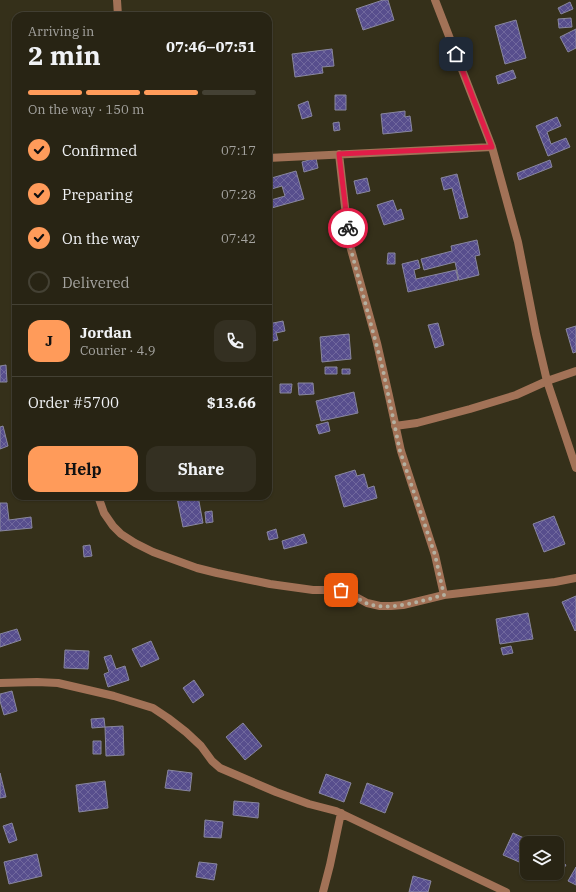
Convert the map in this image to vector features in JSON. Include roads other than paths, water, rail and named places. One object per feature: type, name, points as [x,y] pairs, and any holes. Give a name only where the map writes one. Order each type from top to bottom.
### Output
[{"type":"street","points":[[117,0],[118,12]]},
{"type":"street","points":[[435,0],[492,147],[518,242],[547,381],[576,468]]},
{"type":"street","points":[[272,158],[492,147]]},
{"type":"street","points":[[339,154],[349,242],[376,343],[400,451],[435,555],[444,595]]},
{"type":"street","points":[[395,426],[424,421],[470,409],[516,395],[547,381],[576,371]]},
{"type":"street","points":[[99,500],[104,513],[113,526],[135,543],[153,552],[197,568],[270,584],[313,590],[341,590],[349,592],[367,604],[380,606],[403,605],[444,595],[576,578]]},
{"type":"street","points":[[0,683],[58,683],[114,696],[154,708],[186,732],[201,746],[212,761],[220,768],[276,792],[309,804],[341,813],[506,892]]},
{"type":"street","points":[[323,892],[341,813]]}]
